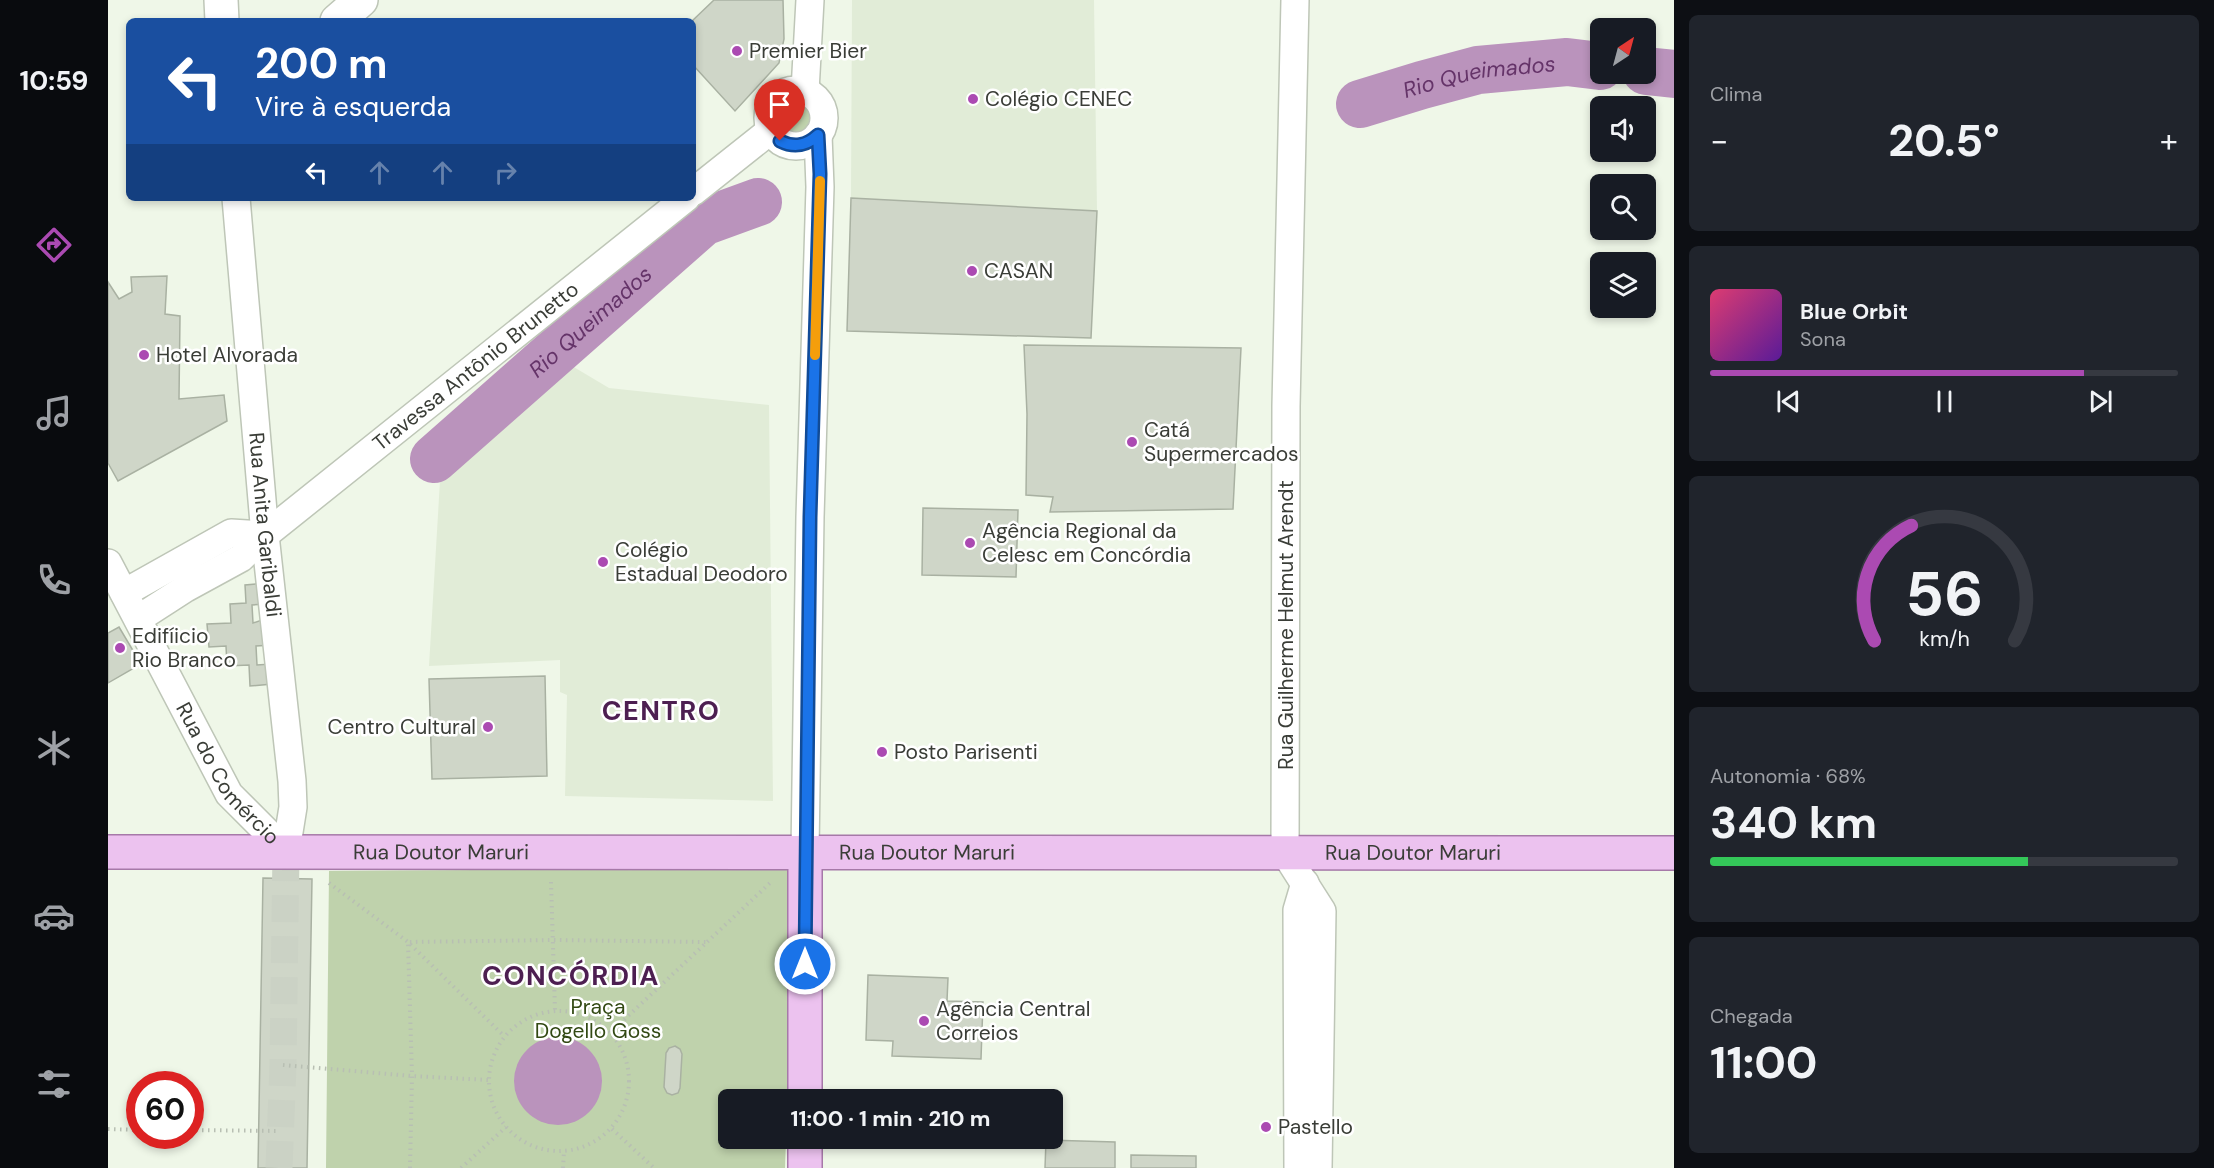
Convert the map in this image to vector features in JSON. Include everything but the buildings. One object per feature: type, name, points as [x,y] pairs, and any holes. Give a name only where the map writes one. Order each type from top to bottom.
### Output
[{"type":"main road","points":[[805,1089],[806,851]]},
{"type":"main road","name":"Rua Doutor Maruri","points":[[108,852],[1674,853]]},
{"type":"main road","points":[[805,1149],[805,1168]]},
{"type":"street","points":[[221,0],[222,18]]},
{"type":"street","points":[[340,18],[361,0]]},
{"type":"street","points":[[805,91],[810,0]]},
{"type":"street","name":"Rua Guilherme Helmut Arendt","points":[[1285,853],[1286,418],[1295,0]]},
{"type":"street","points":[[778,137],[803,145],[818,135],[822,128],[823,110],[813,95],[796,89],[787,91],[778,96],[768,112],[778,137],[820,180]]},
{"type":"street","points":[[806,851],[810,517],[820,180],[818,135]]},
{"type":"street","points":[[696,190],[778,137]]},
{"type":"street","name":"Rua Anita Garibaldi","points":[[236,201],[265,535],[292,781],[292,807],[286,852]]},
{"type":"street","name":"Travessa Antônio Brunetto","points":[[138,619],[186,588],[241,558],[265,535],[682,201]]},
{"type":"street","points":[[124,593],[231,533],[265,535]]},
{"type":"street","name":"Rua do Comércio","points":[[108,563],[229,794],[286,852]]},
{"type":"street","points":[[1285,853],[1322,911],[1318,1168]]},
{"type":"street","points":[[1298,1168],[1297,910],[1305,883]]},
{"type":"path","points":[[550,851],[555,1010]]},
{"type":"path","points":[[324,879],[408,942],[504,1036]]},
{"type":"path","points":[[611,1032],[772,882]]},
{"type":"path","points":[[408,942],[554,940],[706,942]]},
{"type":"path","points":[[408,942],[412,1076],[410,1168]]},
{"type":"path","points":[[555,1010],[576,1012],[594,1019],[611,1032],[623,1050],[629,1070],[629,1091],[624,1111],[612,1129],[590,1144],[564,1151],[532,1146],[518,1138],[506,1127],[496,1113],[490,1097],[488,1080],[490,1064],[496,1049],[504,1036],[518,1022],[536,1014],[555,1010]]},
{"type":"path","points":[[283,1065],[488,1080]]},
{"type":"path","points":[[461,1168],[506,1127]]},
{"type":"path","points":[[108,1129],[126,1130]]},
{"type":"path","points":[[612,1129],[654,1168]]},
{"type":"path","points":[[204,1130],[280,1131]]},
{"type":"path","points":[[563,1168],[564,1151]]},
{"type":"shaded area","name":"Colégio CENEC","points":[[852,0],[1094,0],[1097,211],[851,198]]},
{"type":"shaded area","name":"Colégio Estadual Deodoro","points":[[562,360],[609,388],[769,405],[773,801],[565,796],[567,695],[560,692],[560,660],[429,666],[441,464]]},
{"type":"shaded area","points":[[558,1037],[583,1044],[595,1056],[602,1081],[595,1106],[583,1118],[558,1125],[533,1118],[521,1106],[514,1081],[521,1056],[533,1044]]},
{"type":"green space","points":[[796,93],[813,100],[820,117],[813,134],[796,141],[779,134],[772,117],[779,100]]},
{"type":"green space","name":"Praça Dogello Goss","points":[[795,868],[788,1089],[718,1089],[718,1149],[786,1149],[785,1168],[326,1168],[329,871]]},
{"type":"waterway","name":"Rio Queimados","points":[[1360,104],[1478,70],[1567,62],[1590,65]]},
{"type":"waterway","name":"Rio Queimados","points":[[1656,72],[1674,74]]},
{"type":"waterway","name":"Rio Queimados","points":[[434,459],[703,222],[758,202]]},
{"type":"tunnel","points":[[279,1168],[286,851]]},
{"type":"slow traffic","points":[[815,355],[820,181]]},
{"type":"place","name":"Premier Bier","points":[[737,51]]},
{"type":"place","name":"Colégio CENEC","points":[[973,99]]},
{"type":"place","name":"CASAN","points":[[972,271]]},
{"type":"place","name":"Hotel Alvorada","points":[[144,355]]},
{"type":"place","name":"Catá Supermercados","points":[[1132,442]]},
{"type":"place","name":"Agência Regional da Celesc em Concórdia","points":[[970,543]]},
{"type":"place","name":"Colégio Estadual Deodoro","points":[[603,562]]},
{"type":"place","name":"Edifíicio Rio Branco","points":[[120,648]]},
{"type":"place","name":"Centro Cultural","points":[[488,727]]},
{"type":"place","name":"Posto Parisenti","points":[[882,752]]},
{"type":"place","name":"Agência Central Correios","points":[[924,1021]]},
{"type":"place","name":"Pastello","points":[[1266,1127]]},
{"type":"district","name":"CENTRO","points":[[661,711]]},
{"type":"district","name":"CONCÓRDIA","points":[[571,976]]},
{"type":"route","points":[[780,141],[795,146],[803,145],[818,135],[820,174],[810,517],[805,964]]}]
